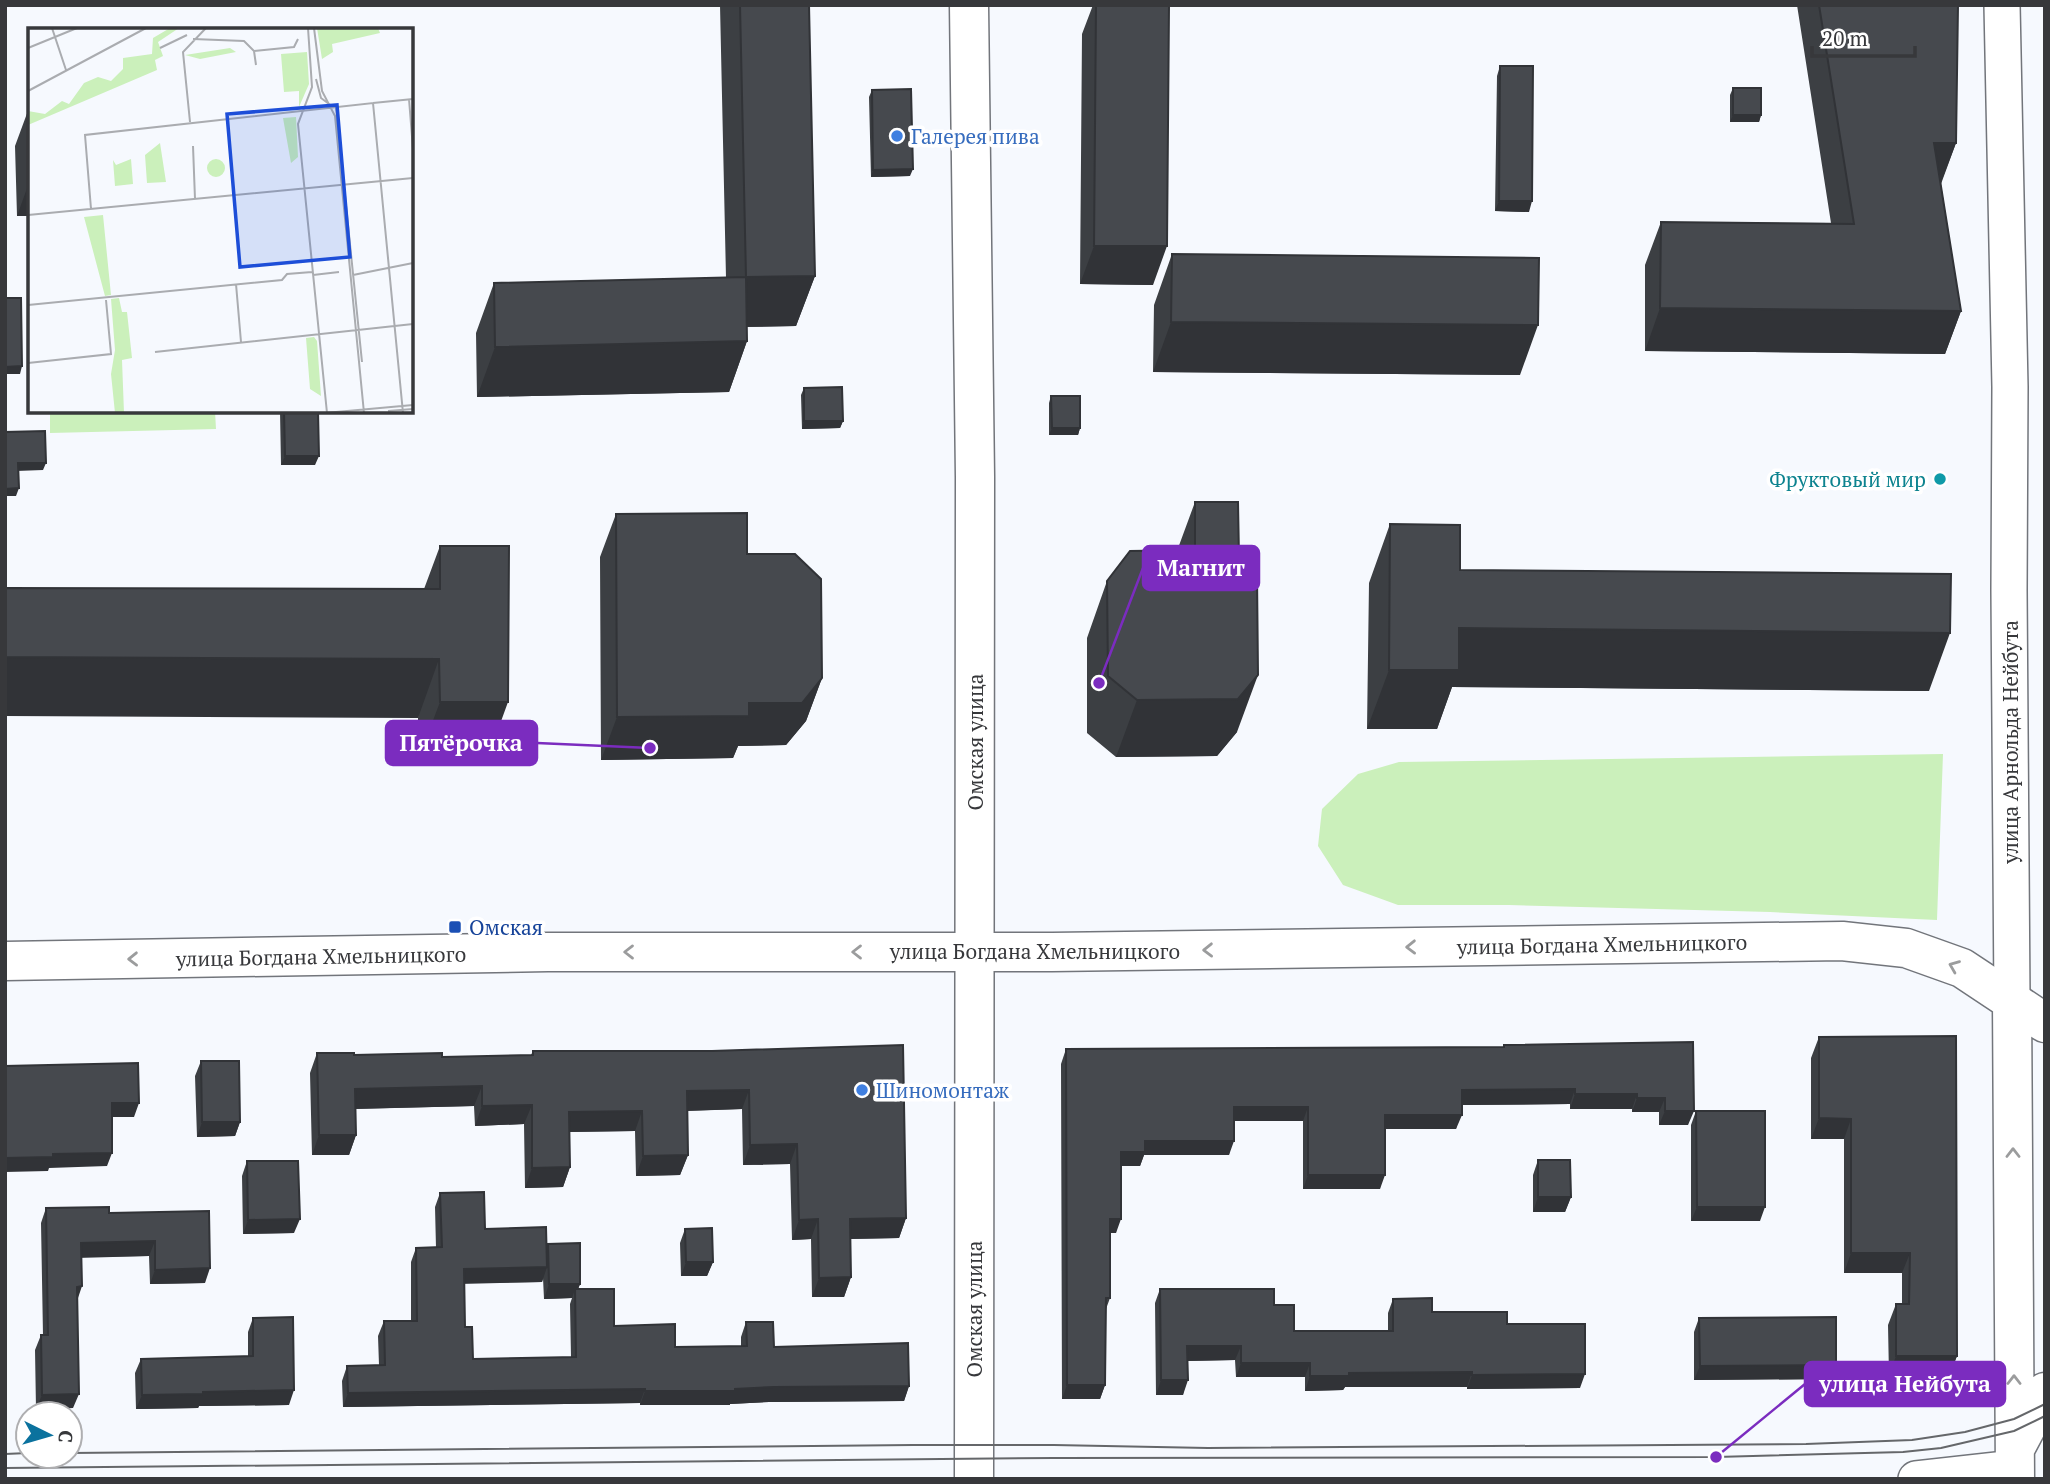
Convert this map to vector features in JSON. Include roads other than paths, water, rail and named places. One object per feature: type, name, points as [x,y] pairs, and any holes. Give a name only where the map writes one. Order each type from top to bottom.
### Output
[{"type":"main road","name":"Омская улица","points":[[969,5],[975,477],[974,1479]]},
{"type":"main road","name":"улица Богдана Хмельницкого","points":[[5,961],[548,952],[974,952],[1842,942],[1906,948],[1962,968],[2045,1023]]},
{"type":"main road","name":"улица Арнольда Нейбута","points":[[2012,1000],[2015,1465]]},
{"type":"main road","points":[[2015,1465],[2045,1392]]},
{"type":"street","name":"улица Арнольда Нейбута","points":[[2003,5],[2010,387],[2012,1000]]},
{"type":"street","points":[[1916,1479],[2015,1465]]},
{"type":"tram line","points":[[84,1453],[913,1445],[1208,1448],[1806,1444],[1912,1440],[1965,1432],[2014,1419],[2045,1404]]},
{"type":"tram line","points":[[5,1468],[1054,1458],[1716,1457],[1903,1452],[1941,1448],[2014,1431],[2045,1416]]},
{"type":"tram line","points":[[5,1454],[14,1454]]},
{"type":"place","name":"Галерея пива","points":[[897,136]]},
{"type":"place","name":"Фруктовый мир","points":[[1940,479]]},
{"type":"place","name":"Магнит","points":[[1099,683]]},
{"type":"place","name":"Пятёрочка","points":[[650,748]]},
{"type":"place","name":"Омская","points":[[455,927]]},
{"type":"place","name":"Шиномонтаж","points":[[862,1090]]},
{"type":"place","name":"улица Нейбута","points":[[1716,1457]]}]
